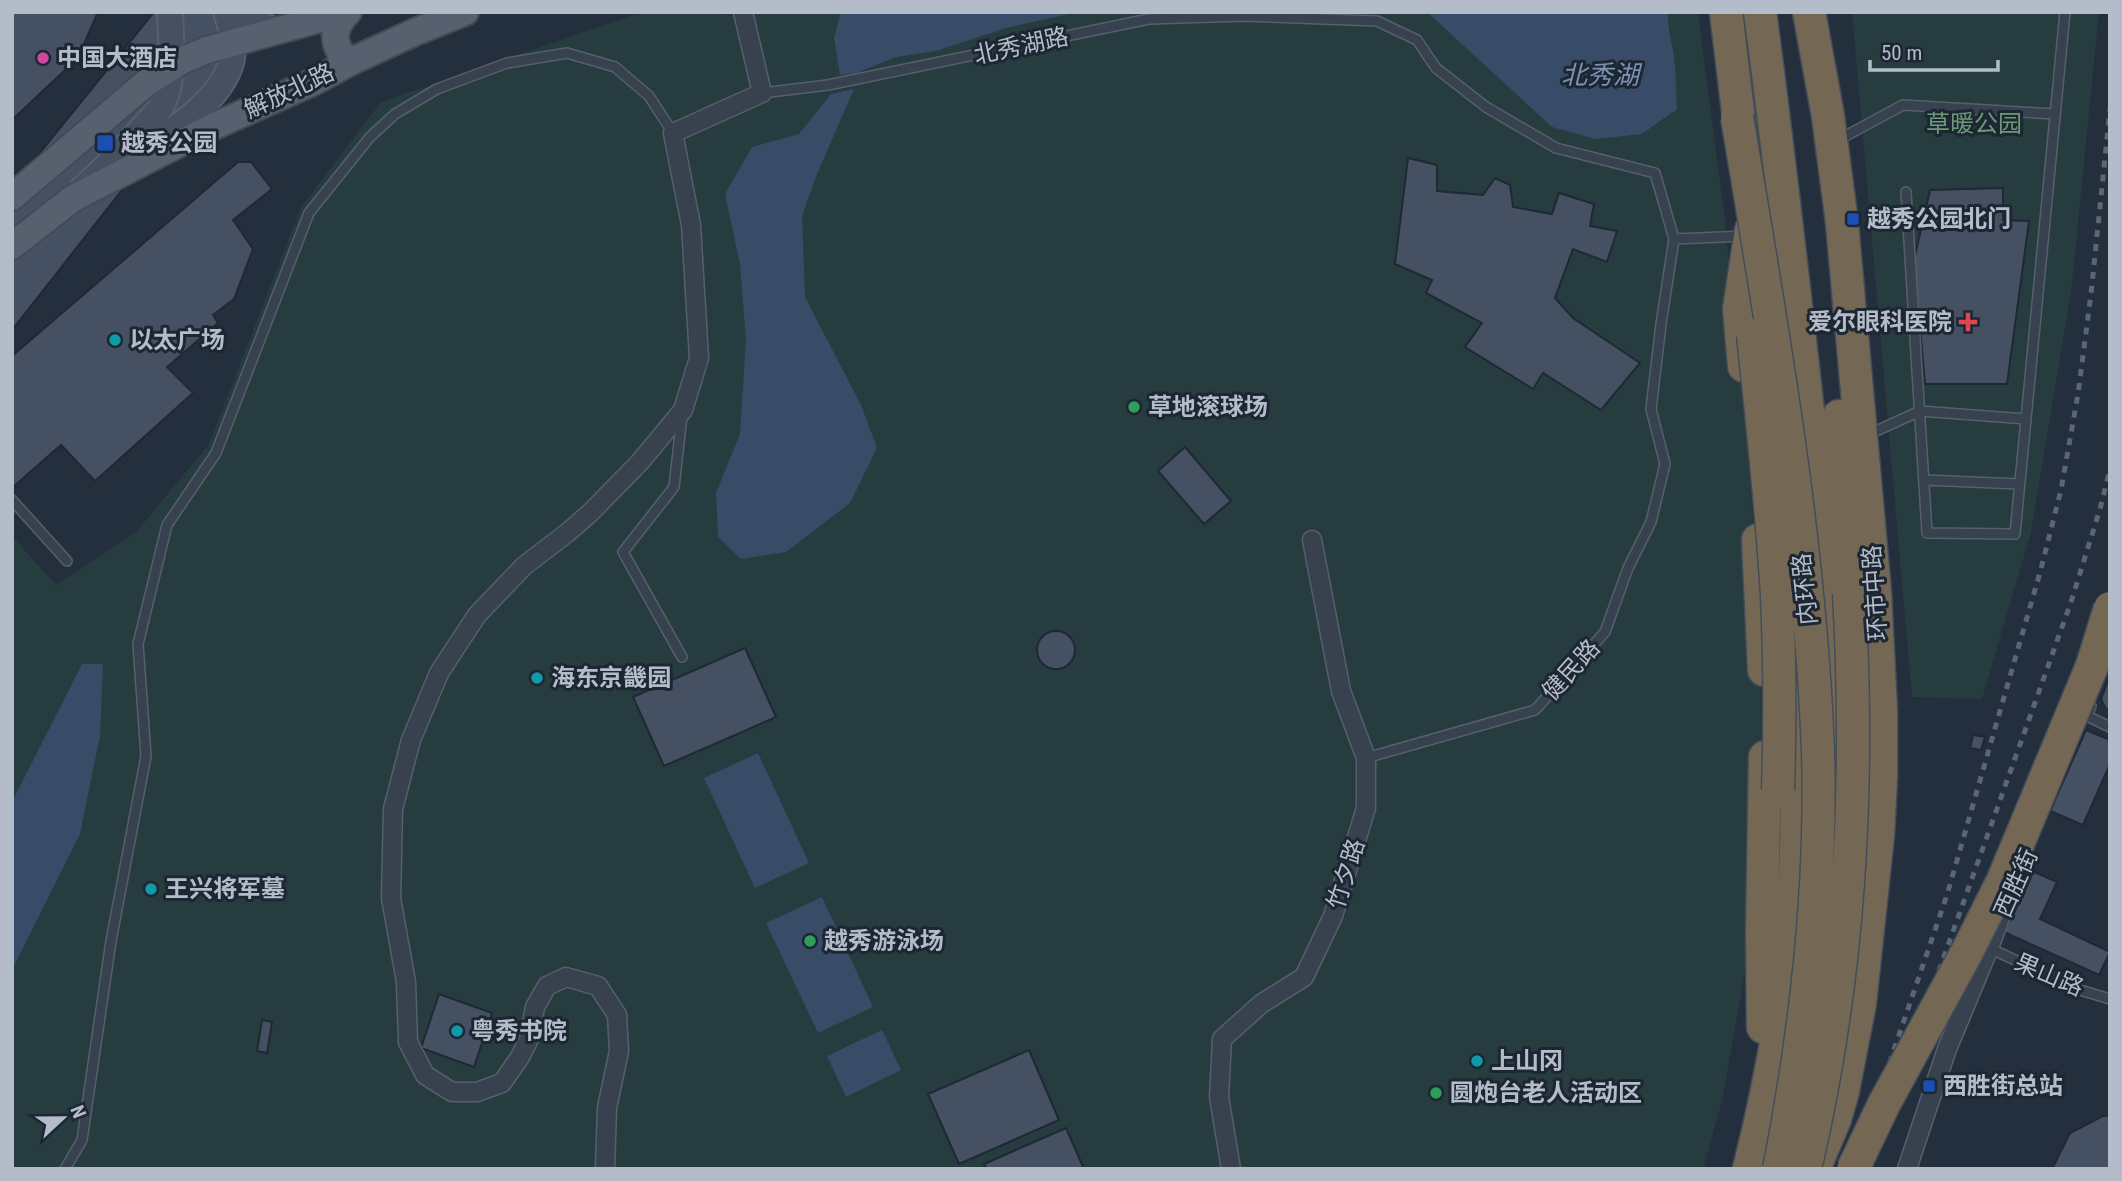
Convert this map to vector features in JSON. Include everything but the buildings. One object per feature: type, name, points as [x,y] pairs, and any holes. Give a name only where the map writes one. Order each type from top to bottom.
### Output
[{"type":"highway","name":"内环路","points":[[1725,12],[1737,117],[1792,467],[1807,603],[1817,740],[1816,864],[1808,993],[1779,1169]]},
{"type":"highway","points":[[1725,12],[1749,233],[1739,309],[1758,538],[1764,674],[1762,1116]]},
{"type":"highway","points":[[1760,12],[1783,187],[1832,625],[1838,755],[1836,866],[1827,985],[1810,1085],[1788,1169]]},
{"type":"highway","name":"内环路","points":[[1777,12],[1828,406],[1849,593],[1853,664],[1854,778],[1846,924],[1827,1060],[1805,1169]]},
{"type":"highway","points":[[1802,12],[1838,395],[1849,593]]},
{"type":"highway","name":"环市中路","points":[[1809,12],[1832,143],[1862,438],[1880,660],[1881,778],[1876,863],[1862,991],[1853,1044],[1835,1119],[1817,1169]]},
{"type":"highway","points":[[1737,117],[1749,233],[1777,597],[1780,705],[1770,1046],[1762,1116],[1748,1169]]},
{"type":"highway","points":[[1853,1169],[1884,1104],[1967,953],[2003,880],[2092,666],[2110,608]]},
{"type":"main road","points":[[72,199],[125,149],[163,105],[170,68],[170,12]]},
{"type":"main road","points":[[72,199],[151,146],[210,98],[231,64],[233,42],[226,12]]},
{"type":"main road","points":[[233,12],[274,30]]},
{"type":"main road","points":[[12,197],[146,83],[170,68],[207,50],[347,12]]},
{"type":"main road","points":[[347,12],[335,30],[334,40],[343,56],[354,60]]},
{"type":"main road","name":"解放北路","points":[[12,246],[72,199],[212,127],[415,32],[465,12]]},
{"type":"main road","points":[[146,83],[157,92],[163,105]]},
{"type":"street","points":[[605,1169],[607,1108],[619,1051],[617,1015],[598,986],[566,977],[547,986],[535,1007],[529,1039],[502,1083],[477,1092],[452,1092],[425,1075],[408,1042],[406,982],[391,898],[393,809],[411,740],[439,673],[477,615],[524,566],[590,513],[640,462],[683,410],[699,358],[691,225],[673,133],[762,93],[743,12]]},
{"type":"street","name":"竹夕路","points":[[1231,1169],[1219,1097],[1222,1040],[1261,1004],[1304,977],[1333,916],[1366,808],[1366,758],[1341,691],[1312,540]]},
{"type":"street","name":"西胜街","points":[[1907,1169],[1947,1049],[2008,896],[2030,852],[2087,716]]},
{"type":"street","name":"西胜街","points":[[1919,1169],[1947,1049]]},
{"type":"lane","points":[[1906,192],[1927,533],[2015,534],[2065,12]]},
{"type":"lane","name":"北秀湖路","points":[[762,93],[854,80],[1149,19],[1244,16],[1377,21],[1417,40],[1436,68],[1446,76],[1486,107],[1556,148],[1655,173],[1674,239]]},
{"type":"lane","points":[[65,1169],[82,1140],[111,941],[146,756],[138,645],[167,525],[216,453],[309,213],[370,137],[395,114],[437,89],[508,62],[567,53],[615,67],[649,96],[673,133]]},
{"type":"lane","points":[[1832,143],[1903,105],[2055,114]]},
{"type":"lane","points":[[1674,239],[1749,233]]},
{"type":"lane","name":"健民路","points":[[1366,758],[1535,710],[1605,632],[1628,568],[1651,522],[1665,464],[1651,409],[1674,239]]},
{"type":"lane","points":[[682,657],[624,551],[674,487],[683,410]]},
{"type":"lane","points":[[1862,438],[1920,411],[2026,419]]},
{"type":"lane","points":[[1924,480],[2020,484]]},
{"type":"lane","points":[[12,500],[67,561]]},
{"type":"lane","points":[[2094,698],[2087,716],[2110,727]]},
{"type":"lane","name":"果山路","points":[[1989,948],[2080,990],[2110,999]]},
{"type":"green space","points":[[642,12],[708,12],[744,16],[748,12],[1698,12],[1724,213],[1747,442],[1757,572],[1762,732],[1757,905],[1722,1101],[1703,1169],[12,1169],[12,536],[56,585],[137,531],[209,444],[301,207],[381,102]]},
{"type":"green space","name":"草暖公园","points":[[1852,12],[2099,12],[2071,293],[2031,532],[1982,699],[1912,697]]},
{"type":"water","points":[[841,12],[1078,12],[1006,28],[936,51],[896,57],[856,73],[840,75],[834,38]]},
{"type":"water","name":"北秀湖","points":[[1427,12],[1668,12],[1675,63],[1677,109],[1642,134],[1596,139],[1552,127]]},
{"type":"water","points":[[854,89],[802,216],[805,297],[861,405],[877,448],[850,503],[786,552],[741,559],[718,537],[716,493],[740,434],[746,339],[740,264],[725,194],[752,147],[799,134],[831,94]]},
{"type":"water","points":[[82,664],[103,664],[100,736],[80,834],[12,970],[12,802]]},
{"type":"water","points":[[758,753],[809,863],[755,888],[704,778]]},
{"type":"water","points":[[822,897],[873,1007],[818,1033],[766,923]]},
{"type":"water","points":[[882,1030],[901,1070],[846,1097],[827,1056]]},
{"type":"railway","points":[[1853,1169],[1947,895],[2041,569],[2061,490],[2078,394],[2091,294],[2110,109]]},
{"type":"railway","points":[[1868,1169],[2071,602],[2110,469]]},
{"type":"place","name":"中国大酒店","points":[[43,58]]},
{"type":"place","name":"越秀公园","points":[[105,143]]},
{"type":"place","name":"越秀公园北门","points":[[1853,219]]},
{"type":"place","name":"爱尔眼科医院","points":[[1968,322]]},
{"type":"place","name":"以太广场","points":[[115,340]]},
{"type":"place","name":"草地滚球场","points":[[1134,407]]},
{"type":"place","name":"海东京畿园","points":[[537,678]]},
{"type":"place","name":"王兴将军墓","points":[[151,889]]},
{"type":"place","name":"越秀游泳场","points":[[810,941]]},
{"type":"place","name":"粤秀书院","points":[[457,1031]]},
{"type":"place","name":"上山冈","points":[[1477,1061]]},
{"type":"place","name":"西胜街总站","points":[[1929,1086]]},
{"type":"place","name":"圆炮台老人活动区","points":[[1436,1093]]}]
